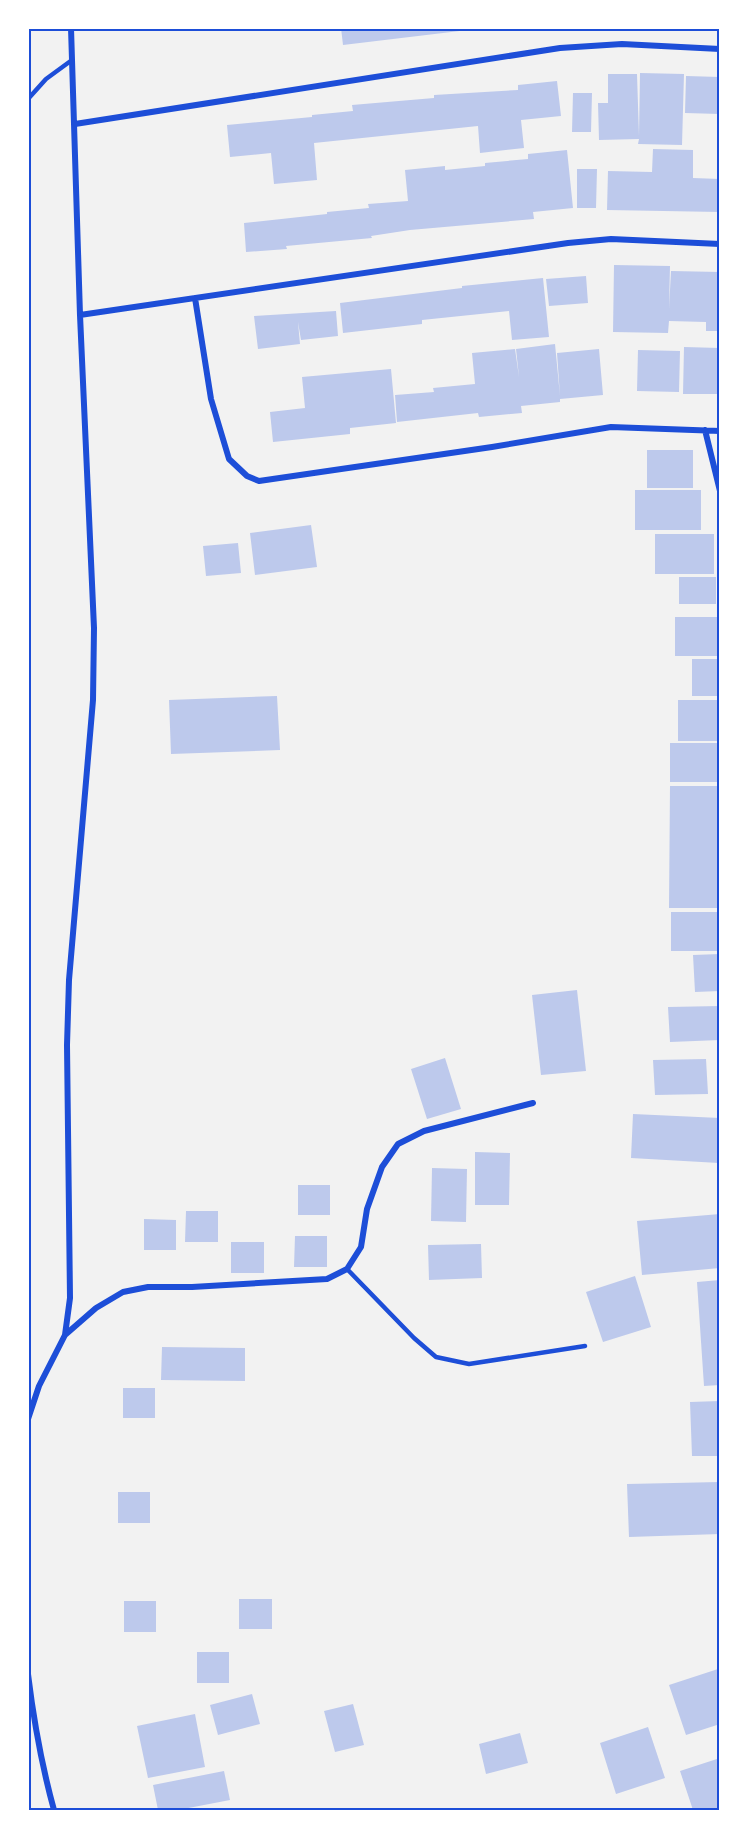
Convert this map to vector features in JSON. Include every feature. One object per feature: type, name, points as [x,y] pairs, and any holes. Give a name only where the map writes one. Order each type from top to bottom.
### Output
[{"type":"street","points":[[28,1419],[39,1386],[65,1335],[70,1298],[67,1045],[69,980],[93,688],[93,576],[80,315],[71,28]]},
{"type":"street","points":[[75,123],[560,48],[622,44],[720,49]]},
{"type":"street","points":[[80,315],[568,243],[611,239],[720,244]]},
{"type":"street","points":[[195,298],[211,399],[229,459],[247,476],[259,481],[611,427],[720,431]]},
{"type":"street","points":[[705,430],[720,491]]},
{"type":"street","points":[[65,1335],[96,1308],[123,1292],[148,1287],[192,1287],[327,1279],[347,1269],[361,1247],[367,1209],[382,1167],[399,1144],[424,1131],[534,1103]]},
{"type":"street","points":[[28,1674],[31,1726],[54,1810]]},
{"type":"lane","points":[[28,99],[46,79],[72,60]]},
{"type":"lane","points":[[347,1269],[414,1338],[436,1357],[469,1364],[585,1346]]},
{"type":"building","points":[[341,28],[468,28],[468,30],[343,45]]},
{"type":"building","points":[[640,73],[684,74],[682,145],[638,144],[639,139],[599,140],[598,103],[608,103],[608,74],[637,74],[639,136]]},
{"type":"building","points":[[686,76],[720,77],[720,114],[685,113]]},
{"type":"building","points":[[557,81],[561,116],[521,120],[524,148],[480,153],[478,126],[314,143],[317,180],[274,184],[271,153],[230,157],[227,125],[312,117],[312,115],[353,111],[352,105],[434,98],[434,95],[518,90],[518,85]]},
{"type":"building","points":[[573,93],[592,93],[591,132],[572,132]]},
{"type":"building","points":[[653,149],[693,150],[693,178],[720,179],[720,212],[607,210],[608,171],[652,172]]},
{"type":"building","points":[[567,150],[573,208],[533,212],[534,219],[410,230],[371,236],[372,238],[246,252],[244,223],[369,208],[368,204],[408,201],[405,170],[445,166],[445,170],[485,166],[485,163],[528,159],[528,154]]},
{"type":"building","points":[[577,169],[597,169],[596,208],[577,208]]},
{"type":"building","points":[[614,265],[670,266],[669,309],[671,271],[720,272],[720,331],[706,331],[706,322],[669,321],[668,333],[613,332]]},
{"type":"building","points":[[586,276],[588,303],[549,306],[546,279]]},
{"type":"building","points":[[543,278],[549,337],[512,340],[509,311],[422,320],[422,324],[343,333],[340,303],[462,288],[462,286]]},
{"type":"building","points":[[336,311],[338,336],[301,340],[298,322],[300,344],[258,349],[254,316]]},
{"type":"building","points":[[555,344],[560,396],[557,353],[599,349],[603,395],[521,406],[522,413],[479,417],[478,413],[397,422],[395,395],[434,392],[433,388],[475,384],[472,353],[515,349],[519,377],[516,349]]},
{"type":"building","points":[[684,347],[720,348],[719,394],[683,394]]},
{"type":"building","points":[[638,350],[680,351],[679,392],[637,391]]},
{"type":"building","points":[[391,369],[396,423],[350,428],[350,434],[273,442],[270,412],[305,408],[302,377]]},
{"type":"building","points":[[647,450],[693,450],[693,488],[647,488]]},
{"type":"building","points":[[635,490],[701,490],[701,530],[635,530]]},
{"type":"building","points":[[311,525],[317,567],[255,575],[250,533]]},
{"type":"building","points":[[655,534],[714,534],[714,574],[655,574]]},
{"type":"building","points":[[238,543],[241,573],[206,576],[203,546]]},
{"type":"building","points":[[679,577],[716,577],[716,604],[679,604]]},
{"type":"building","points":[[675,617],[720,617],[720,656],[675,656]]},
{"type":"building","points":[[692,659],[720,659],[720,696],[692,696]]},
{"type":"building","points":[[277,696],[280,750],[171,754],[169,700]]},
{"type":"building","points":[[678,700],[720,700],[720,741],[678,741]]},
{"type":"building","points":[[670,743],[720,743],[720,782],[670,782]]},
{"type":"building","points":[[670,786],[720,786],[720,908],[669,908]]},
{"type":"building","points":[[671,912],[720,912],[720,951],[671,951]]},
{"type":"building","points":[[720,954],[720,991],[695,992],[693,955]]},
{"type":"building","points":[[577,990],[586,1071],[541,1075],[532,995]]},
{"type":"building","points":[[720,1006],[720,1040],[670,1042],[668,1007]]},
{"type":"building","points":[[445,1058],[461,1109],[427,1119],[411,1069]]},
{"type":"building","points":[[706,1059],[708,1094],[655,1095],[653,1060]]},
{"type":"building","points":[[633,1114],[720,1118],[719,1163],[631,1158]]},
{"type":"building","points":[[475,1152],[510,1153],[509,1205],[475,1205]]},
{"type":"building","points":[[432,1168],[467,1169],[466,1222],[431,1221]]},
{"type":"building","points":[[298,1185],[330,1185],[330,1215],[298,1215]]},
{"type":"building","points":[[186,1211],[218,1211],[218,1242],[185,1242]]},
{"type":"building","points":[[720,1214],[720,1268],[642,1275],[637,1221]]},
{"type":"building","points":[[144,1219],[176,1220],[176,1250],[144,1250]]},
{"type":"building","points":[[295,1236],[327,1236],[327,1267],[294,1267]]},
{"type":"building","points":[[231,1242],[264,1242],[264,1273],[231,1273]]},
{"type":"building","points":[[481,1244],[482,1278],[429,1280],[428,1245]]},
{"type":"building","points":[[635,1276],[651,1327],[603,1342],[586,1292]]},
{"type":"building","points":[[720,1280],[720,1385],[704,1386],[697,1282]]},
{"type":"building","points":[[162,1347],[245,1348],[245,1381],[161,1380]]},
{"type":"building","points":[[123,1388],[155,1388],[155,1418],[123,1418]]},
{"type":"building","points":[[720,1401],[720,1456],[692,1456],[690,1402]]},
{"type":"building","points":[[720,1482],[720,1534],[629,1537],[627,1484]]},
{"type":"building","points":[[118,1492],[150,1492],[150,1523],[118,1523]]},
{"type":"building","points":[[239,1599],[272,1599],[272,1629],[239,1629]]},
{"type":"building","points":[[124,1601],[156,1601],[156,1632],[124,1632]]},
{"type":"building","points":[[197,1652],[229,1652],[229,1683],[197,1683]]},
{"type":"building","points":[[718,1669],[720,1674],[720,1724],[686,1735],[669,1685]]},
{"type":"building","points":[[252,1694],[260,1724],[218,1735],[210,1705]]},
{"type":"building","points":[[353,1704],[364,1745],[335,1752],[324,1711]]},
{"type":"building","points":[[195,1714],[205,1767],[148,1778],[137,1726]]},
{"type":"building","points":[[648,1727],[665,1778],[616,1794],[600,1743]]},
{"type":"building","points":[[520,1733],[528,1763],[486,1774],[479,1744]]},
{"type":"building","points":[[720,1758],[720,1810],[693,1810],[680,1771]]},
{"type":"building","points":[[224,1771],[230,1800],[178,1810],[158,1810],[153,1785]]}]
